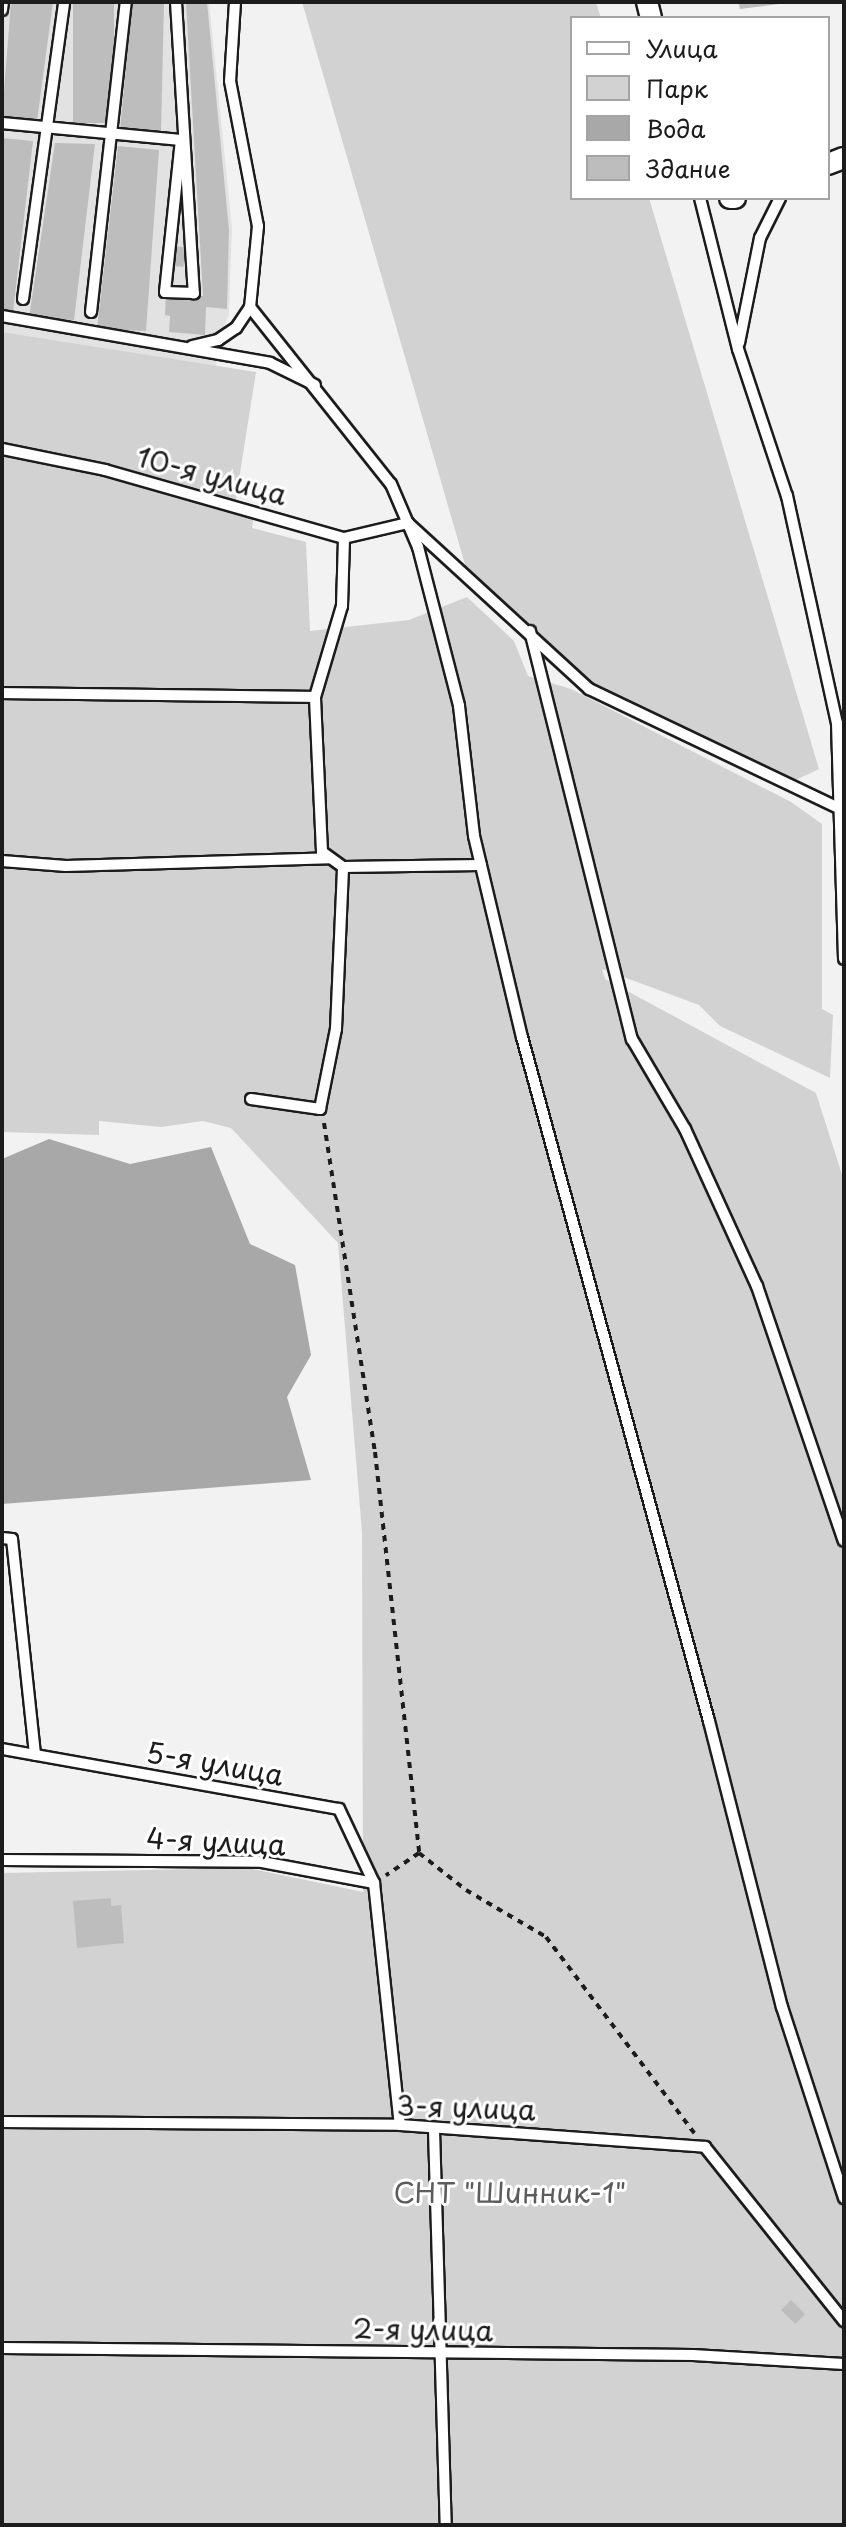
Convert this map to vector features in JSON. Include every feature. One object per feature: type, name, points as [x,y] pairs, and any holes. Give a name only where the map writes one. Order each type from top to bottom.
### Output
[{"type":"lane","points":[[2,10],[3,2]]},
{"type":"lane","points":[[23,299],[64,2]]},
{"type":"lane","points":[[91,312],[126,2]]},
{"type":"lane","points":[[176,2],[181,140],[194,293],[165,292],[181,140]]},
{"type":"lane","points":[[188,347],[218,340],[236,328],[250,307],[258,226],[230,81],[235,2]]},
{"type":"lane","points":[[2,123],[181,140]]},
{"type":"lane","points":[[701,200],[738,349],[787,496],[837,723],[844,959]]},
{"type":"lane","points":[[738,349],[760,238],[779,200]]},
{"type":"lane","points":[[250,307],[391,484],[408,523],[459,706],[481,865],[522,1037],[705,1706],[782,2007],[844,2198]]},
{"type":"lane","points":[[2,316],[270,363],[316,386]]},
{"type":"lane","name":"10-я улица","points":[[2,449],[105,470],[344,538],[408,523]]},
{"type":"lane","points":[[408,523],[530,631],[589,689],[838,808]]},
{"type":"lane","points":[[344,538],[342,606],[315,697],[322,852],[343,867],[481,865]]},
{"type":"lane","points":[[530,631],[632,1039],[685,1129],[757,1286],[844,1541]]},
{"type":"lane","points":[[2,693],[315,697]]},
{"type":"lane","points":[[2,861],[66,866],[330,858]]},
{"type":"lane","points":[[251,1099],[320,1109],[336,1029],[343,867]]},
{"type":"lane","points":[[2,1538],[12,1539],[35,1755]]},
{"type":"lane","name":"5-я улица","points":[[2,1749],[339,1809],[374,1883]]},
{"type":"lane","name":"4-я улица","points":[[2,1860],[262,1862],[374,1883]]},
{"type":"lane","points":[[374,1883],[400,2125]]},
{"type":"lane","name":"3-я улица","points":[[2,2122],[400,2125],[434,2130],[509,2130],[705,2147]]},
{"type":"lane","points":[[434,2130],[438,2353],[446,2525]]},
{"type":"lane","points":[[705,2147],[844,2321]]},
{"type":"lane","name":"2-я улица","points":[[2,2348],[693,2355],[844,2364]]},
{"type":"path","points":[[322,1100],[375,1452],[419,1853],[466,1890],[546,1937],[705,2147]]},
{"type":"path","points":[[374,1883],[419,1853]]},
{"type":"shaded area","points":[[2,2],[209,2],[232,228],[229,315],[218,340],[216,366],[2,332]]},
{"type":"green space","points":[[302,2],[596,2],[600,16],[570,16],[570,200],[650,200],[819,769],[783,786],[584,681],[471,585]]},
{"type":"green space","name":"СНТ \"Шинник-1\"","points":[[2,332],[256,372],[234,511],[254,515],[252,528],[306,542],[310,631],[409,620],[467,597],[514,641],[528,676],[571,689],[791,802],[822,824],[822,1009],[833,1015],[830,1078],[720,1026],[699,1005],[602,969],[605,979],[816,1093],[844,1181],[844,2525],[2,2525],[2,1873],[248,1868],[363,1892],[362,1532],[338,1243],[231,1128],[203,1121],[161,1127],[99,1121],[99,1135],[2,1132]]},
{"type":"water","points":[[49,1139],[130,1164],[211,1147],[250,1244],[295,1265],[311,1355],[287,1397],[311,1480],[2,1504],[2,1159]]},
{"type":"building","points":[[11,2],[53,2],[37,121],[2,117]]},
{"type":"building","points":[[73,2],[114,2],[114,123],[73,123]]},
{"type":"building","points":[[132,2],[164,2],[161,133],[120,130]]},
{"type":"building","points":[[186,2],[207,2],[229,230],[227,309],[206,307],[205,335],[169,332],[170,316],[165,315],[166,295],[203,296]]},
{"type":"building","points":[[738,2],[787,2],[787,3],[740,9]]},
{"type":"building","points":[[2,138],[33,141],[13,312],[2,309]]},
{"type":"building","points":[[55,143],[95,144],[74,320],[29,318]]},
{"type":"building","points":[[118,146],[159,150],[146,331],[97,329]]},
{"type":"building","points":[[172,246],[185,247],[184,267],[171,266]]},
{"type":"building","points":[[111,1898],[111,1906],[121,1905],[124,1943],[77,1948],[73,1901]]},
{"type":"building","points":[[791,2300],[805,2314],[795,2324],[781,2310]]}]
